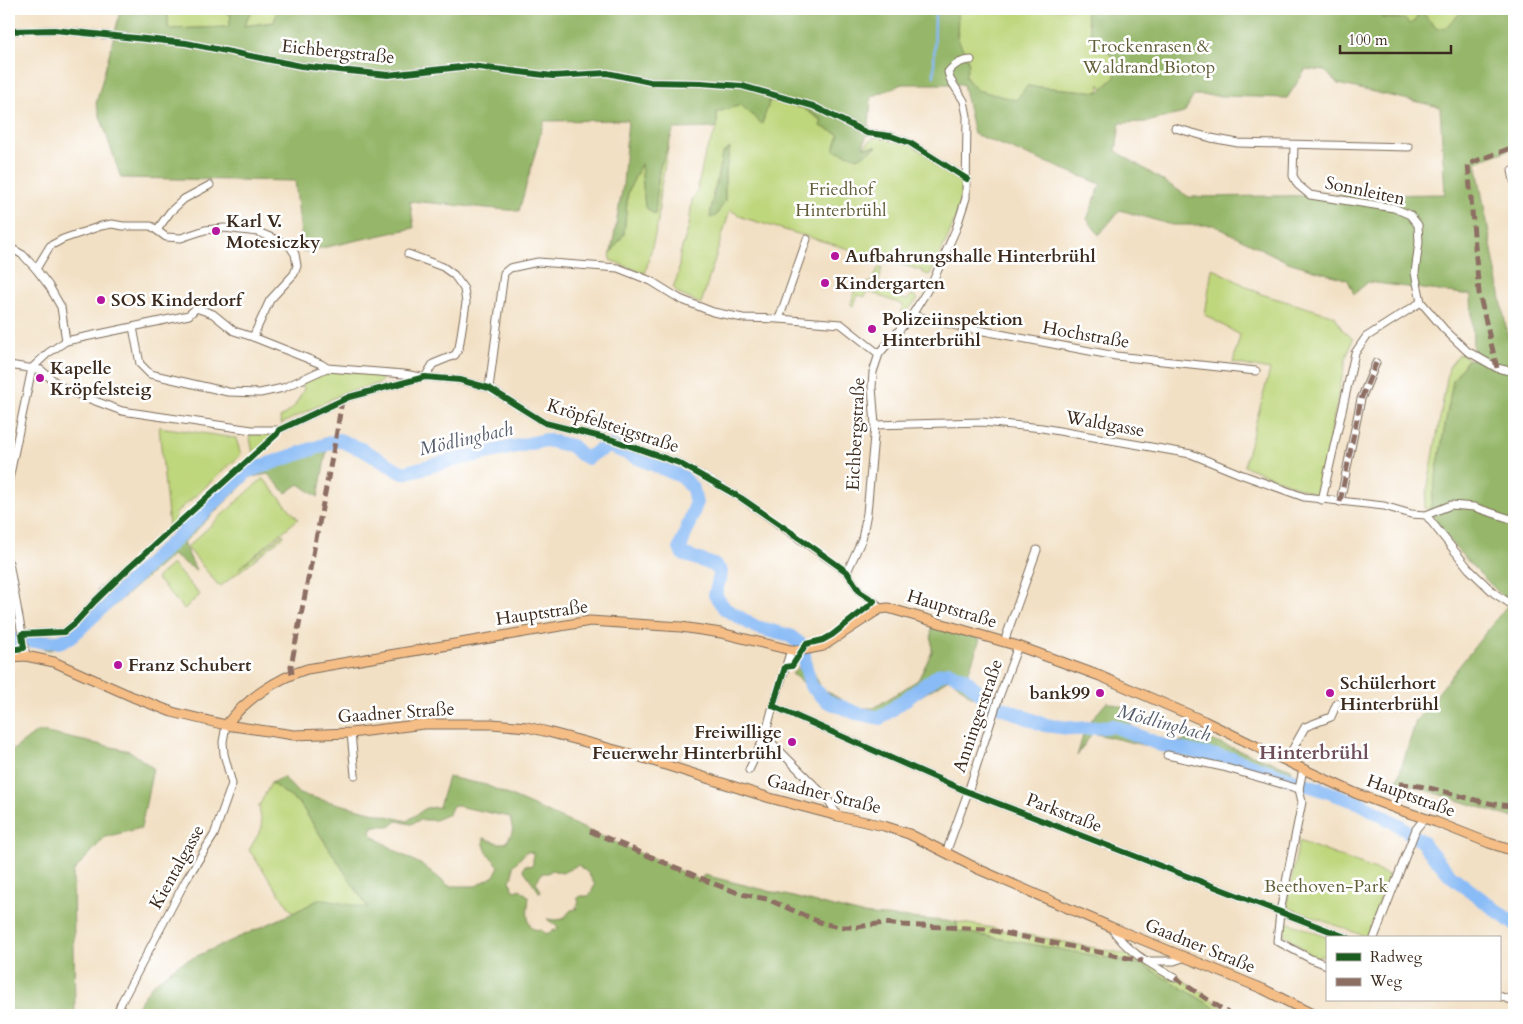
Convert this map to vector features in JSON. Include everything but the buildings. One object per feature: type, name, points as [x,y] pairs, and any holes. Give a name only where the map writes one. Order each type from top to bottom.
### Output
[{"type":"main road","name":"Hauptstraße","points":[[226,725],[235,713],[252,699],[284,677],[307,669],[590,621],[680,626],[799,650],[823,646],[880,608],[888,608],[1018,646],[1100,676],[1204,721],[1286,761],[1303,772],[1488,843],[1514,851]]},
{"type":"main road","name":"Gaadner Straße","points":[[9,657],[26,656],[54,662],[111,688],[172,712],[226,725],[294,736],[351,733],[424,724],[492,724],[526,727],[634,755],[770,798],[909,834],[946,853],[1111,927],[1263,988],[1314,1015]]},
{"type":"street","name":"Eichbergstraße","points":[[9,31],[54,30],[186,43],[301,66],[388,75],[470,66],[553,76],[607,73],[650,82],[742,86],[813,106],[867,133],[891,136],[910,142],[967,179]]},
{"type":"street","name":"Eichbergstraße","points":[[847,572],[862,539],[867,513],[875,425],[872,387],[873,372],[879,354],[912,315],[933,281],[956,229],[966,198],[966,116],[964,101],[950,79],[948,72],[954,65],[962,61],[971,60]]},
{"type":"street","name":"Sonnleiten","points":[[1175,128],[1238,143],[1409,147]]},
{"type":"street","name":"Sonnleiten","points":[[1294,145],[1293,176],[1298,185],[1310,194],[1394,208],[1410,215],[1418,225],[1419,242],[1415,273],[1421,302]]},
{"type":"street","points":[[1512,170],[1514,181]]},
{"type":"street","points":[[157,230],[170,212],[184,199],[210,185]]},
{"type":"street","points":[[36,268],[50,246],[101,226],[112,224],[151,226],[166,236],[181,238],[205,230],[224,228],[258,232],[289,245],[295,254],[298,266],[294,274],[270,300],[253,337]]},
{"type":"street","points":[[780,319],[807,239]]},
{"type":"street","points":[[9,248],[23,255],[36,268],[49,286],[61,307],[66,341]]},
{"type":"street","points":[[133,327],[140,364],[150,374],[228,392],[260,393],[283,388],[327,368],[425,377],[433,364],[455,355],[459,348],[466,303],[464,289],[454,275],[443,267],[408,254]]},
{"type":"street","points":[[489,388],[504,273],[510,268],[538,262],[618,268],[651,281],[680,299],[713,312],[743,318],[841,324],[879,354]]},
{"type":"street","points":[[1322,500],[1355,353],[1366,337],[1421,302],[1444,330],[1467,351],[1497,368],[1514,372]]},
{"type":"street","points":[[9,479],[32,368],[48,353],[66,341],[189,316],[196,308],[213,314],[234,331],[327,368]]},
{"type":"street","name":"Hochstraße","points":[[912,315],[957,326],[1116,356],[1256,371]]},
{"type":"street","points":[[1340,502],[1361,399],[1376,363]]},
{"type":"street","name":"Kröpfelsteigstraße","points":[[9,365],[41,370],[60,386],[71,392],[122,411],[252,430],[279,430],[349,397],[425,377],[460,380],[489,388],[545,423],[613,440],[679,463],[741,498],[847,572]]},
{"type":"street","name":"Waldgasse","points":[[875,425],[982,422],[1042,428],[1191,454],[1304,497],[1384,506],[1411,514],[1426,515]]},
{"type":"street","points":[[1514,520],[1474,507],[1451,506],[1426,515],[1469,569],[1494,593],[1514,606]]},
{"type":"street","points":[[1004,642],[1037,550]]},
{"type":"street","points":[[9,563],[26,656]]},
{"type":"street","points":[[22,634],[64,632],[75,624],[95,601],[129,568]]},
{"type":"street","points":[[847,572],[860,592],[874,601],[880,608]]},
{"type":"street","name":"Anningerstraße","points":[[946,853],[993,713],[1018,646]]},
{"type":"street","points":[[749,770],[765,736],[773,706],[799,650]]},
{"type":"street","points":[[1286,761],[1305,727],[1331,717],[1338,703]]},
{"type":"street","name":"Parkstraße","points":[[773,706],[968,792],[1343,936]]},
{"type":"street","name":"Kientalgasse","points":[[117,1015],[120,1003],[186,880],[214,836],[232,784],[223,742],[226,725]]},
{"type":"street","points":[[351,733],[354,772]]},
{"type":"street","points":[[765,736],[827,798],[838,816]]},
{"type":"street","points":[[1167,755],[1223,767],[1300,788]]},
{"type":"street","points":[[1303,772],[1300,788],[1302,802],[1280,912],[1277,941],[1326,966]]},
{"type":"street","points":[[1375,936],[1416,829],[1425,818]]},
{"type":"street","points":[[1111,927],[1117,937],[1143,961],[1175,978]]},
{"type":"street","points":[[1143,961],[1174,961],[1186,957]]},
{"type":"street","points":[[1500,996],[1514,1002]]},
{"type":"green space","name":"Trockenrasen & Waldrand Biotop","points":[[121,9],[168,9],[168,29],[229,27],[231,15],[219,9],[252,9],[244,26],[274,22],[278,9],[958,9],[957,36],[969,63],[965,77],[977,90],[1016,100],[1027,86],[1099,92],[1115,77],[1117,60],[1092,39],[1085,9],[1381,9],[1380,14],[1382,18],[1405,19],[1409,24],[1415,22],[1420,10],[1437,29],[1446,28],[1464,9],[1514,9],[1514,148],[1476,162],[1514,371],[1514,818],[1397,781],[1416,721],[1509,603],[1455,547],[1445,535],[1430,510],[1453,381],[1468,359],[1472,360],[1471,295],[1368,282],[1354,294],[1348,280],[1288,262],[1213,225],[1172,225],[1120,210],[1099,235],[1087,219],[1101,184],[974,134],[963,84],[902,84],[871,97],[869,128],[863,147],[877,147],[858,158],[834,150],[839,134],[820,126],[822,120],[803,108],[770,100],[762,124],[741,105],[717,112],[717,128],[674,129],[659,170],[655,215],[645,207],[641,164],[628,192],[624,234],[611,253],[623,185],[628,120],[544,121],[519,211],[410,201],[414,228],[303,252],[295,181],[121,178],[96,104]],"holes":[[[1306,69],[1325,71],[1338,84],[1440,107],[1445,194],[1189,197],[1116,151],[1120,123],[1146,122],[1184,113],[1194,95],[1287,98]]]},
{"type":"green space","points":[[168,9],[219,9],[231,15],[229,27],[168,29]]},
{"type":"green space","points":[[252,9],[278,9],[274,22],[243,26]]},
{"type":"green space","name":"Trockenrasen & Waldrand Biotop","points":[[958,9],[1218,9],[1123,97],[1101,87],[1100,83],[1099,92],[1027,86],[1016,101],[978,91],[971,85],[962,65],[958,41]]},
{"type":"green space","points":[[1381,9],[1464,9],[1446,29],[1437,29],[1420,10],[1415,23],[1409,24],[1399,18],[1382,18],[1380,14]]},
{"type":"green space","name":"Friedhof Hinterbrühl","points":[[770,100],[803,108],[822,121],[820,126],[839,134],[834,150],[876,147],[863,147],[878,134],[910,143],[960,179],[963,183],[963,190],[957,214],[931,273],[929,275],[923,273],[923,271],[744,218],[730,210],[701,304],[679,294],[673,287],[678,275],[680,254],[689,226],[692,200],[697,191],[705,154],[717,128],[717,112],[741,105]],"holes":[[[729,149],[725,176],[725,201],[712,196],[718,180],[722,155]]]},
{"type":"green space","points":[[669,142],[660,191],[658,223],[645,274],[610,260],[611,253],[624,233],[628,192],[641,163],[645,207],[655,214],[659,170]]},
{"type":"green space","points":[[730,148],[725,176],[725,201],[716,216],[710,218],[722,154]]},
{"type":"green space","points":[[879,267],[882,267],[878,286],[906,300],[912,294],[918,299],[907,311],[900,312],[903,305],[867,291],[865,297],[858,295],[854,306],[851,305],[855,288],[871,282]]},
{"type":"green space","points":[[1212,268],[1261,294],[1335,316],[1342,329],[1353,339],[1346,358],[1318,495],[1244,466],[1270,370],[1233,363],[1240,335],[1205,315]]},
{"type":"green space","points":[[1460,353],[1468,359],[1453,381],[1430,510],[1424,508],[1449,367]]},
{"type":"green space","points":[[341,371],[385,375],[379,384],[344,393],[281,424],[280,418],[294,407],[304,389],[302,383],[324,372]]},
{"type":"green space","points":[[159,427],[236,438],[241,455],[176,513],[175,524],[169,526]]},
{"type":"green space","points":[[249,432],[275,433],[253,454]]},
{"type":"green space","points":[[327,449],[318,497],[299,484],[286,493],[268,474],[251,477],[183,543],[196,570],[172,555],[74,643],[49,650],[30,645],[28,637],[47,638],[71,634],[78,623],[258,457],[269,468]]},
{"type":"green space","points":[[263,478],[298,519],[238,569],[283,534],[284,536],[221,586],[218,585],[187,547]]},
{"type":"green space","points":[[172,564],[200,595],[184,609],[156,578]]},
{"type":"green space","points":[[931,626],[980,639],[967,677],[990,693],[980,699],[971,696],[950,678],[881,721],[819,695],[792,674],[807,658],[821,688],[856,708],[874,708],[918,680],[932,652]]},
{"type":"green space","points":[[1107,702],[1124,707],[1134,732],[1167,746],[1183,741],[1194,734],[1291,769],[1295,781],[1092,733],[1077,756],[1086,726]]},
{"type":"green space","points":[[38,731],[130,751],[153,768],[141,828],[105,837],[73,872],[75,1015],[9,1015],[9,753]]},
{"type":"green space","points":[[283,777],[299,794],[407,821],[426,808],[439,807],[448,777],[486,785],[700,880],[704,875],[862,914],[957,922],[957,931],[1142,964],[1227,1015],[131,1015],[152,985],[179,964],[320,899],[368,908],[300,804],[271,783]],"holes":[[[453,805],[510,817],[513,831],[506,843],[498,843],[484,838],[486,850],[499,866],[494,876],[476,886],[449,886],[424,866],[401,854],[373,836],[370,832],[374,826],[391,826],[397,821],[411,824],[420,820],[435,820],[449,814]],[[527,851],[533,853],[533,864],[531,866],[525,865],[523,869],[540,893],[541,891],[536,882],[542,873],[548,873],[552,870],[562,873],[578,865],[588,873],[595,885],[589,896],[577,898],[579,902],[576,909],[571,910],[563,919],[547,919],[559,928],[546,934],[541,930],[533,929],[530,925],[528,914],[529,897],[520,889],[516,891],[512,889],[510,880],[513,876],[513,866]]]},
{"type":"green space","points":[[271,783],[300,804],[369,909],[320,899],[293,913],[249,850],[262,828],[259,806]]},
{"type":"green space","name":"Beethoven-Park","points":[[1299,841],[1389,875],[1367,936],[1286,907]]},
{"type":"green space","points":[[1282,920],[1326,937],[1326,957],[1310,955],[1280,930]]},
{"type":"green space","points":[[957,922],[1146,958],[1179,977],[1234,1015],[1227,1015],[1142,964],[957,931]]},
{"type":"waterway","points":[[934,76],[935,9]]},
{"type":"waterway","name":"Mödlingbach","points":[[9,641],[58,642],[70,638],[248,471],[339,440],[363,450],[403,473],[546,440],[572,446],[580,454],[588,458],[610,446],[683,477],[693,489],[696,504],[680,548],[683,554],[714,565],[721,572],[715,595],[725,609],[756,627],[790,636],[803,646],[805,664],[811,686],[827,701],[856,713],[880,718],[940,674],[949,672],[965,679],[989,702],[1044,725],[1077,729],[1114,726],[1161,745],[1233,759],[1360,803],[1397,824],[1421,841],[1450,875],[1514,924]]},
{"type":"marked path","points":[[1497,368],[1479,293],[1468,164],[1514,147]]},
{"type":"marked path","points":[[1340,502],[1361,399],[1376,363]]},
{"type":"marked path","points":[[292,674],[291,666],[342,400]]},
{"type":"marked path","points":[[1399,784],[1414,785],[1499,805],[1514,806]]},
{"type":"marked path","points":[[590,831],[717,885],[741,894],[767,899],[822,923],[839,927],[857,927],[884,923],[984,929],[1143,961]]},
{"type":"marked path","points":[[1175,978],[1231,1015]]},
{"type":"cycle path","points":[[9,31],[54,30],[186,43],[301,66],[388,75],[470,66],[553,76],[607,73],[650,82],[742,86],[813,106],[867,133],[891,136],[910,143],[967,179]]},
{"type":"cycle path","points":[[9,650],[24,648],[22,634],[64,632],[129,568],[277,434],[279,430],[349,397],[425,377],[460,380],[489,388],[545,423],[613,440],[679,463],[741,498],[847,572],[860,592],[874,601],[832,635],[823,640],[806,644],[792,666],[785,667],[773,706],[968,792],[1343,936]]},
{"type":"place","name":"Karl V. Motesiczky","points":[[216,231]]},
{"type":"place","name":"Aufbahrungshalle Hinterbrühl","points":[[835,256]]},
{"type":"place","name":"Kindergarten","points":[[825,283]]},
{"type":"place","name":"SOS Kinderdorf","points":[[101,300]]},
{"type":"place","name":"Polizeiinspektion Hinterbrühl","points":[[872,329]]},
{"type":"place","name":"Kapelle Kröpfelsteig","points":[[40,378]]},
{"type":"place","name":"Franz Schubert","points":[[118,665]]},
{"type":"place","name":"bank99","points":[[1100,693]]},
{"type":"place","name":"Schülerhort Hinterbrühl","points":[[1330,693]]},
{"type":"place","name":"Freiwillige Feuerwehr Hinterbrühl","points":[[792,742]]},
{"type":"district","name":"Hinterbrühl","points":[[1314,752]]}]
